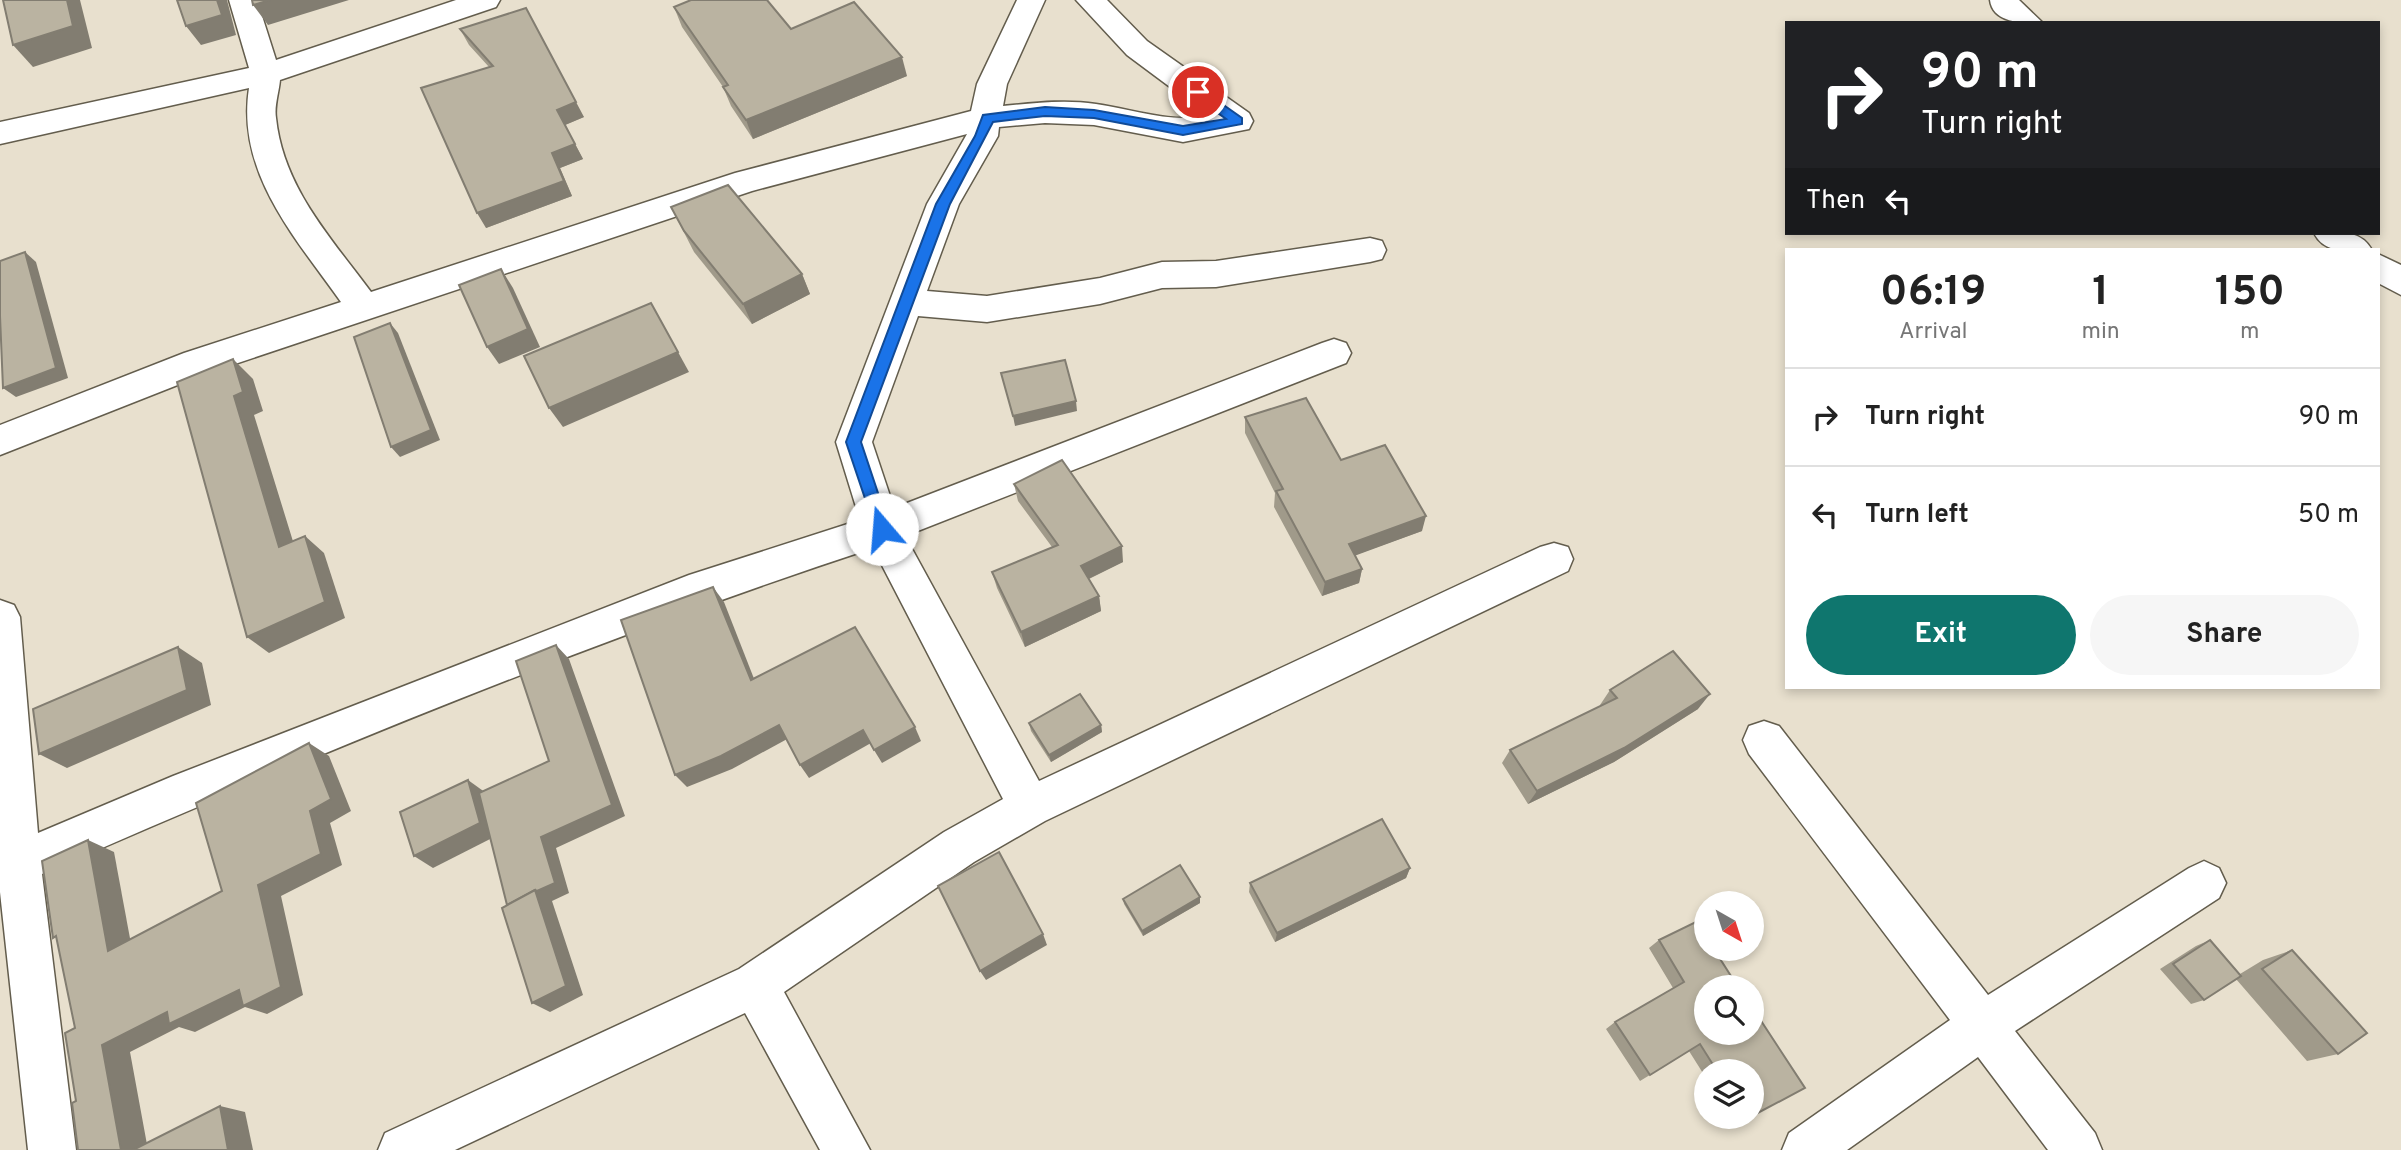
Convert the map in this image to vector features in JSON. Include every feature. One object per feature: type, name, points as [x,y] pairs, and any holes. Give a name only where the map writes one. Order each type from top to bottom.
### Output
[{"type":"street","points":[[243,0],[266,74],[260,116],[273,174],[299,219],[363,306]]},
{"type":"street","points":[[0,133],[266,74],[452,5],[486,0]]},
{"type":"street","points":[[1030,807],[882,529],[854,442],[943,204],[982,136],[988,118],[992,84],[1031,0]]},
{"type":"street","points":[[0,440],[195,363],[746,181],[988,118],[1045,112],[1094,114],[1183,131],[1238,121],[1137,48],[1090,0]]},
{"type":"street","points":[[2003,2],[2027,21]]},
{"type":"street","points":[[2333,235],[2353,248]]},
{"type":"street","points":[[908,302],[987,309],[1100,291],[1162,275],[1216,274],[1370,250]]},
{"type":"street","points":[[2380,267],[2401,282]]},
{"type":"street","points":[[9,867],[188,790],[703,587],[882,529],[1334,354]]},
{"type":"street","points":[[402,1150],[755,985],[959,847],[1030,807],[1554,559]]},
{"type":"street","points":[[0,617],[9,867],[52,1150]]},
{"type":"street","points":[[1764,740],[2078,1150]]},
{"type":"street","points":[[1806,1150],[1984,1024],[2204,883]]},
{"type":"street","points":[[755,985],[846,1150]]},
{"type":"building","points":[[3,0],[67,0],[73,26],[13,45]]},
{"type":"building","points":[[177,0],[217,0],[222,15],[186,26]]},
{"type":"building","points":[[252,0],[270,0],[253,5]]},
{"type":"building","points":[[691,0],[767,0],[791,29],[854,2],[902,57],[746,120],[723,87],[728,85],[674,7]]},
{"type":"building","points":[[526,8],[576,102],[557,110],[575,144],[552,153],[564,181],[477,213],[421,88],[493,66],[460,29]]},
{"type":"building","points":[[728,185],[802,274],[743,304],[684,231],[671,207]]},
{"type":"building","points":[[25,252],[56,368],[3,388],[0,261]]},
{"type":"building","points":[[501,269],[528,329],[487,347],[459,285]]},
{"type":"building","points":[[651,303],[678,352],[549,408],[524,356]]},
{"type":"building","points":[[390,323],[431,430],[391,447],[354,337]]},
{"type":"building","points":[[233,359],[243,392],[234,396],[279,547],[305,536],[325,602],[247,637],[177,382]]},
{"type":"building","points":[[1065,360],[1076,401],[1013,416],[1001,373]]},
{"type":"building","points":[[1306,398],[1341,460],[1385,445],[1426,516],[1349,544],[1362,569],[1325,582],[1276,491],[1283,489],[1245,417]]},
{"type":"building","points":[[1062,460],[1122,546],[1081,566],[1099,596],[1021,632],[992,572],[1058,545],[1014,484]]},
{"type":"building","points":[[713,587],[751,680],[855,627],[915,727],[874,750],[863,730],[800,765],[779,725],[721,756],[675,775],[621,620]]},
{"type":"building","points":[[556,645],[612,805],[541,837],[555,883],[507,905],[479,793],[549,761],[516,661]]},
{"type":"building","points":[[178,647],[187,690],[39,754],[33,709]]},
{"type":"building","points":[[1673,651],[1710,694],[1624,748],[1537,791],[1510,750],[1617,698],[1610,690]]},
{"type":"building","points":[[1080,694],[1101,725],[1049,755],[1029,723]]},
{"type":"building","points":[[309,743],[331,799],[310,811],[321,854],[258,885],[281,987],[243,1006],[239,990],[169,1024],[167,1012],[102,1045],[121,1150],[78,1150],[72,1103],[76,1101],[65,1033],[75,1028],[56,936],[53,938],[42,861],[88,840],[108,951],[222,891],[196,803]]},
{"type":"building","points":[[468,780],[480,823],[414,856],[400,812]]},
{"type":"building","points":[[1382,819],[1410,868],[1277,933],[1250,883]]},
{"type":"building","points":[[999,852],[1043,934],[980,971],[938,886]]},
{"type":"building","points":[[1180,865],[1200,897],[1142,931],[1123,899]]},
{"type":"building","points":[[535,890],[566,986],[532,1003],[502,908]]},
{"type":"building","points":[[1694,923],[1694,961],[1721,961],[1730,975],[1694,975],[1694,1045],[1698,1045],[1650,1075],[1615,1022],[1684,982],[1659,940]]},
{"type":"building","points":[[2210,940],[2241,976],[2204,1000],[2173,964]]},
{"type":"building","points":[[2292,950],[2367,1033],[2338,1054],[2262,969]]},
{"type":"building","points":[[1764,1025],[1805,1088],[1764,1110],[1764,1059],[1709,1059],[1701,1045],[1764,1045]]},
{"type":"building","points":[[220,1106],[228,1150],[133,1150]]},
{"type":"route","points":[[882,529],[854,442],[925,259],[943,204],[982,136],[988,118],[1045,112],[1094,114],[1183,131],[1238,121],[1198,92]]}]
